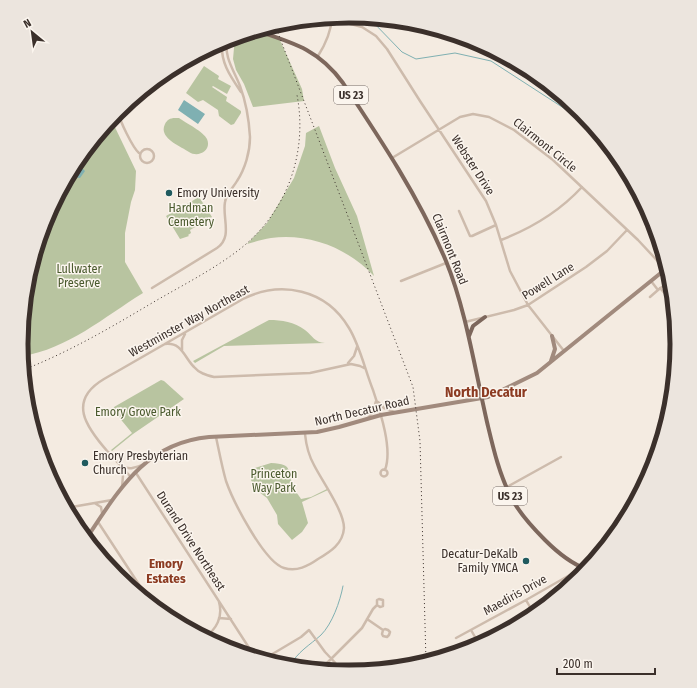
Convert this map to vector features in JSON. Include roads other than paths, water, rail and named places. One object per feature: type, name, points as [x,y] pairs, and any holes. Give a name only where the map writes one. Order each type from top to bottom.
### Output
[{"type":"main road","name":"Clairmont Road","points":[[266,34],[296,44],[318,56],[330,67],[343,83],[392,158],[421,206],[447,263],[465,323],[496,457],[506,487],[520,511],[538,533],[563,556],[580,566]]},
{"type":"main road","name":"North Decatur Road","points":[[90,533],[112,500],[135,472],[159,453],[182,442],[216,437],[305,434],[331,429],[381,415],[482,399],[491,396],[527,379],[550,363],[661,273]]},
{"type":"main road","points":[[468,338],[473,326],[485,317]]},
{"type":"main road","points":[[550,363],[555,349],[552,336]]},
{"type":"street","name":"Webster Drive","points":[[348,23],[362,27],[370,32],[382,42],[392,55],[438,129],[481,193],[496,224],[510,270],[528,305],[565,351]]},
{"type":"street","points":[[318,56],[328,36],[331,24]]},
{"type":"street","points":[[152,288],[217,248],[224,241],[226,230],[225,200],[243,171],[249,144],[248,120],[242,94],[228,61],[226,47]]},
{"type":"street","points":[[223,49],[224,63],[232,80],[242,94]]},
{"type":"street","name":"Clairmont Circle","points":[[392,158],[463,115],[473,114],[489,117],[518,133],[553,160],[659,262]]},
{"type":"street","points":[[120,119],[135,148],[140,154],[140,159],[146,163],[152,162],[154,157],[153,152],[149,149],[143,149],[140,154]]},
{"type":"street","points":[[501,240],[528,229],[540,222],[562,206],[582,187]]},
{"type":"street","points":[[459,211],[470,236],[496,224]]},
{"type":"street","name":"Powell Lane","points":[[465,323],[528,305],[586,267],[607,251],[627,230]]},
{"type":"street","points":[[401,281],[447,263]]},
{"type":"street","points":[[651,281],[666,295]]},
{"type":"street","points":[[650,297],[664,285]]},
{"type":"street","name":"Westminster Way Northeast","points":[[131,477],[96,437],[85,419],[83,408],[85,397],[90,389],[98,382],[252,295],[270,290],[287,289],[310,294],[324,301],[339,314],[348,327],[366,370],[381,415],[388,452],[388,462],[385,470]]},
{"type":"street","points":[[182,350],[182,340],[186,332]]},
{"type":"street","points":[[163,345],[172,344],[182,350],[195,368],[204,374],[214,377],[305,374],[347,364],[357,365],[366,370]]},
{"type":"street","points":[[347,364],[354,356],[357,347]]},
{"type":"street","points":[[376,400],[384,408],[396,412]]},
{"type":"street","points":[[366,420],[373,412],[376,400]]},
{"type":"street","points":[[216,437],[226,480],[241,513],[272,560],[284,568],[293,569],[306,567],[330,552],[340,541],[344,528],[341,514],[312,461],[305,434]]},
{"type":"street","points":[[506,487],[561,457]]},
{"type":"street","points":[[120,465],[127,468],[132,468],[144,464]]},
{"type":"street","points":[[120,465],[123,476],[121,489]]},
{"type":"street","name":"Durand Drive Northeast","points":[[135,472],[250,650]]},
{"type":"street","points":[[73,507],[112,500]]},
{"type":"street","points":[[96,504],[101,507],[102,515]]},
{"type":"street","points":[[98,522],[142,590]]},
{"type":"street","name":"Maediris Drive","points":[[456,638],[569,577]]},
{"type":"street","points":[[209,633],[213,630],[219,618],[220,609],[218,600]]},
{"type":"street","points":[[526,600],[531,608]]},
{"type":"street","points":[[327,664],[362,628],[377,605]]},
{"type":"street","points":[[219,618],[231,619]]},
{"type":"street","points":[[368,619],[383,630]]},
{"type":"street","points":[[271,655],[301,637],[309,630],[335,664]]},
{"type":"street","points":[[471,630],[476,639]]},
{"type":"water","points":[[184,100],[205,114],[198,124],[178,110]]},
{"type":"water","points":[[82,166],[85,171],[80,178],[75,177]]},
{"type":"waterway","points":[[375,25],[402,52],[416,59],[455,53],[491,61],[569,112]]},
{"type":"waterway","points":[[294,660],[321,635],[329,625],[338,606],[343,586]]},
{"type":"railway","points":[[277,31],[413,387],[420,441],[426,655]]},
{"type":"railway","points":[[28,368],[89,339],[197,278],[230,257],[256,234],[282,199],[290,180],[296,159],[299,138],[300,117],[297,95]]},
{"type":"place","name":"Emory University","points":[[169,193]]},
{"type":"place","name":"Emory Presbyterian Church","points":[[85,463]]},
{"type":"place","name":"Decatur-DeKalb Family YMCA","points":[[526,561]]},
{"type":"district","name":"North Decatur","points":[[486,392]]},
{"type":"district","name":"Emory Estates","points":[[166,570]]},
{"type":"park label","name":"Hardman Cemetery","points":[[191,215]]},
{"type":"park label","name":"Lullwater Preserve","points":[[79,276]]},
{"type":"park label","name":"Emory Grove Park","points":[[138,412]]},
{"type":"park label","name":"Princeton Way Park","points":[[274,481]]}]
